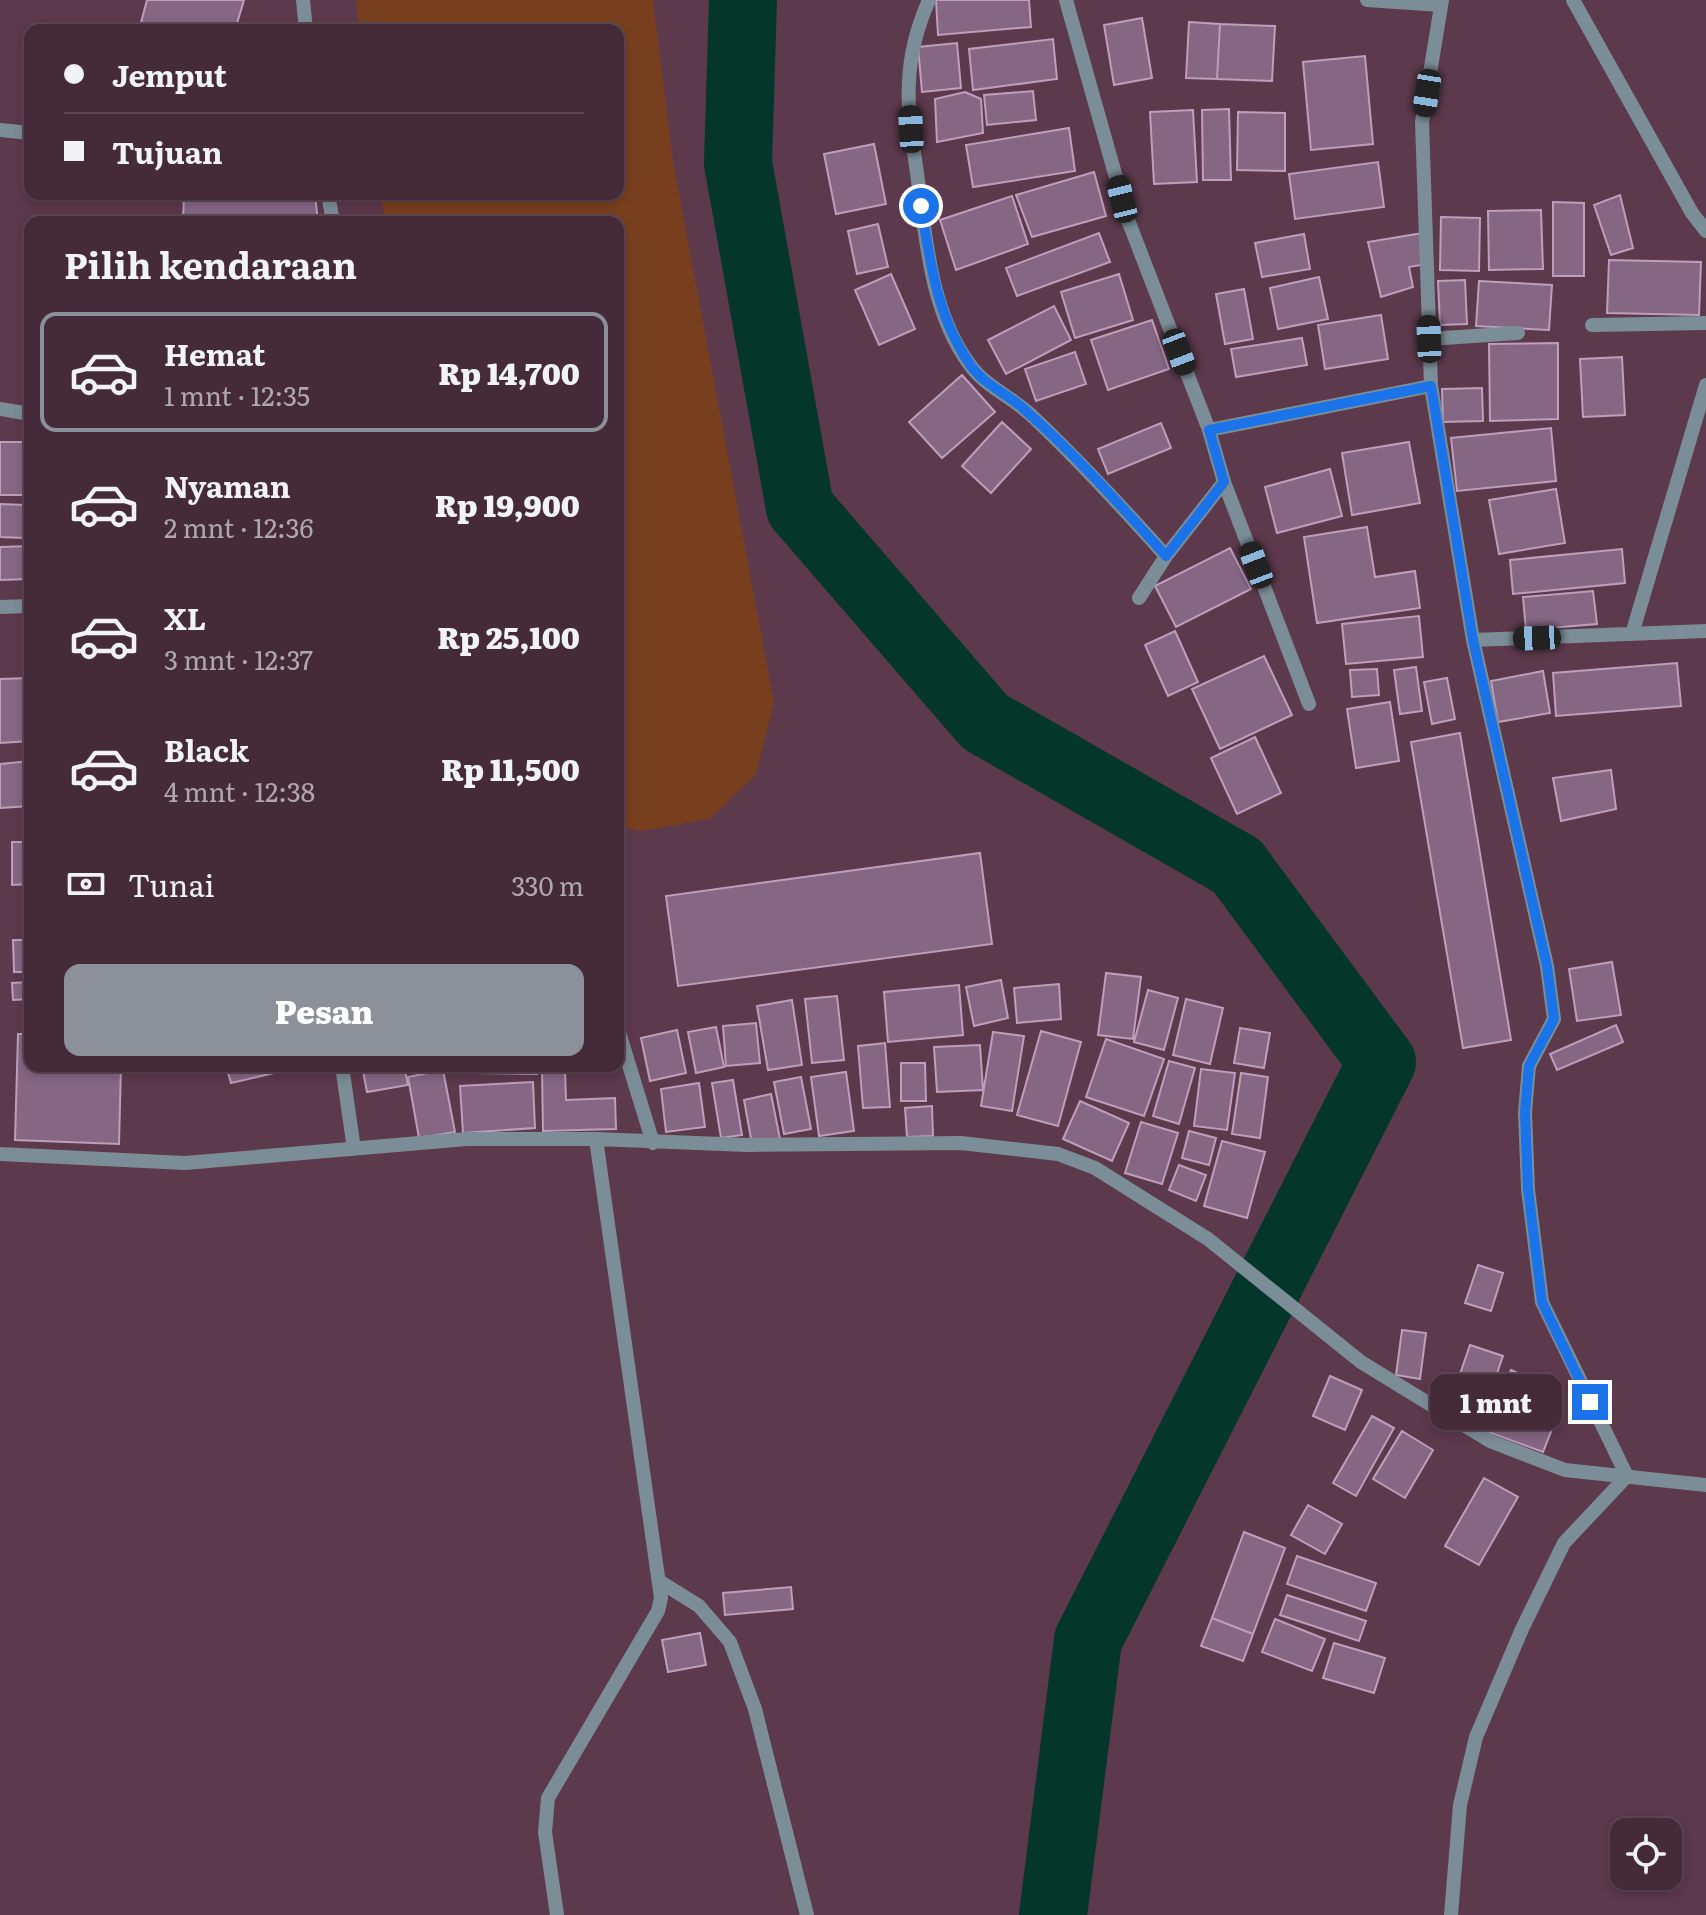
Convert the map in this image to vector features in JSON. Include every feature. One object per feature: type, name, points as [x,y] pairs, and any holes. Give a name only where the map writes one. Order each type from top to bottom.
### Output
[{"type":"street","points":[[303,0],[305,24]]},
{"type":"street","points":[[929,0],[919,23],[909,82],[911,129],[931,266],[945,320],[983,381],[1023,408],[1086,467],[1166,556]]},
{"type":"street","points":[[1066,0],[1128,220],[1309,704]]},
{"type":"street","points":[[1367,0],[1442,3],[1422,122],[1431,386],[1473,640],[1547,966],[1554,1019],[1529,1066],[1525,1112],[1528,1189],[1542,1302],[1627,1476]]},
{"type":"street","points":[[1573,0],[1692,213],[1706,231]]},
{"type":"street","points":[[0,130],[24,132]]},
{"type":"street","points":[[1592,325],[1706,323]]},
{"type":"street","points":[[1429,339],[1518,333]]},
{"type":"street","points":[[1632,634],[1706,385]]},
{"type":"street","points":[[1209,430],[1431,386]]},
{"type":"street","points":[[0,409],[24,413]]},
{"type":"street","points":[[1139,598],[1166,556],[1224,482]]},
{"type":"street","points":[[0,607],[24,606]]},
{"type":"street","points":[[1473,640],[1706,631]]},
{"type":"street","points":[[624,1049],[653,1143]]},
{"type":"street","points":[[343,1072],[354,1149]]},
{"type":"street","points":[[0,1154],[185,1163],[467,1139],[596,1139],[653,1143],[961,1143],[1058,1154],[1095,1168],[1208,1239],[1361,1362],[1490,1441],[1565,1470],[1706,1485]]},
{"type":"street","points":[[557,1915],[545,1832],[548,1798],[658,1611],[659,1581],[596,1139]]},
{"type":"street","points":[[1451,1915],[1460,1805],[1476,1737],[1522,1629],[1564,1543],[1627,1476]]},
{"type":"street","points":[[659,1581],[699,1606],[730,1642],[755,1709],[807,1915]]},
{"type":"shaded area","points":[[356,0],[653,0],[673,161],[774,703],[756,774],[710,819],[642,831],[624,828],[624,216],[384,216],[382,200],[624,200],[624,24],[359,24]]},
{"type":"building","points":[[147,0],[244,0],[237,24],[141,24]]},
{"type":"building","points":[[936,0],[1029,0],[1031,27],[938,35]]},
{"type":"building","points":[[1142,18],[1152,78],[1114,85],[1104,25]]},
{"type":"building","points":[[1189,22],[1220,24],[1217,79],[1186,78]]},
{"type":"building","points":[[1220,24],[1275,26],[1272,81],[1217,79]]},
{"type":"building","points":[[1053,39],[1057,79],[973,90],[969,49]]},
{"type":"building","points":[[957,43],[961,88],[922,92],[918,47]]},
{"type":"building","points":[[1365,56],[1373,144],[1311,150],[1303,62]]},
{"type":"building","points":[[1033,91],[1036,120],[987,125],[984,95]]},
{"type":"building","points":[[965,92],[981,99],[983,133],[937,142],[935,99]]},
{"type":"building","points":[[1229,109],[1231,180],[1203,180],[1202,110]]},
{"type":"building","points":[[1193,110],[1197,182],[1154,184],[1150,112]]},
{"type":"building","points":[[1238,112],[1285,113],[1285,171],[1237,170]]},
{"type":"building","points":[[1069,128],[1075,171],[973,187],[966,145]]},
{"type":"building","points":[[874,144],[886,204],[836,214],[824,154]]},
{"type":"building","points":[[1378,162],[1384,207],[1295,219],[1289,174]]},
{"type":"building","points":[[1094,172],[1106,216],[1032,237],[1016,195]]},
{"type":"building","points":[[1620,195],[1633,248],[1611,255],[1594,205]]},
{"type":"building","points":[[1012,196],[1028,244],[956,270],[940,220]]},
{"type":"building","points":[[184,200],[316,200],[317,216],[183,216]]},
{"type":"building","points":[[1553,202],[1584,203],[1584,276],[1553,276]]},
{"type":"building","points":[[1541,210],[1543,269],[1489,270],[1488,211]]},
{"type":"building","points":[[1441,217],[1480,218],[1479,271],[1440,270]]},
{"type":"building","points":[[878,224],[888,267],[857,274],[848,231]]},
{"type":"building","points":[[1099,233],[1110,262],[1017,296],[1006,268]]},
{"type":"building","points":[[1423,233],[1427,264],[1409,267],[1413,287],[1381,297],[1368,242]]},
{"type":"building","points":[[1304,234],[1310,269],[1262,277],[1255,243]]},
{"type":"building","points":[[1609,260],[1701,262],[1699,315],[1607,313]]},
{"type":"building","points":[[891,274],[915,329],[879,345],[855,290]]},
{"type":"building","points":[[1119,274],[1133,320],[1075,338],[1061,292]]},
{"type":"building","points":[[1319,277],[1328,319],[1278,329],[1270,288]]},
{"type":"building","points":[[1465,280],[1467,324],[1440,325],[1438,281]]},
{"type":"building","points":[[1479,281],[1552,285],[1549,330],[1476,326]]},
{"type":"building","points":[[1244,289],[1253,339],[1225,344],[1216,294]]},
{"type":"building","points":[[1054,306],[1071,340],[1006,374],[988,340]]},
{"type":"building","points":[[1381,315],[1388,359],[1325,369],[1318,325]]},
{"type":"building","points":[[1152,320],[1169,369],[1108,390],[1091,340]]},
{"type":"building","points":[[1302,338],[1307,365],[1236,377],[1231,349]]},
{"type":"building","points":[[1558,343],[1558,419],[1490,421],[1489,344]]},
{"type":"building","points":[[1075,352],[1086,384],[1036,401],[1025,369]]},
{"type":"building","points":[[1622,357],[1625,415],[1583,417],[1580,359]]},
{"type":"building","points":[[962,375],[995,412],[942,458],[909,422]]},
{"type":"building","points":[[1482,388],[1483,421],[1443,422],[1442,389]]},
{"type":"building","points":[[1002,422],[1031,449],[991,493],[962,466]]},
{"type":"building","points":[[1161,423],[1171,448],[1108,474],[1098,449]]},
{"type":"building","points":[[1551,428],[1556,481],[1457,491],[1451,438]]},
{"type":"building","points":[[0,442],[24,442],[24,495],[0,495]]},
{"type":"building","points":[[1409,442],[1420,503],[1352,515],[1342,453]]},
{"type":"building","points":[[1330,469],[1342,516],[1277,533],[1265,487]]},
{"type":"building","points":[[1556,489],[1565,543],[1499,554],[1489,500]]},
{"type":"building","points":[[0,504],[24,505],[24,538],[0,537]]},
{"type":"building","points":[[1367,527],[1375,577],[1415,571],[1420,608],[1317,623],[1304,537]]},
{"type":"building","points":[[24,546],[24,579],[0,580],[0,547]]},
{"type":"building","points":[[1230,548],[1251,589],[1176,627],[1155,586]]},
{"type":"building","points":[[1622,549],[1625,583],[1513,594],[1510,560]]},
{"type":"building","points":[[1593,591],[1597,624],[1526,630],[1523,597]]},
{"type":"building","points":[[1419,616],[1423,657],[1346,664],[1342,624]]},
{"type":"building","points":[[1175,631],[1198,682],[1168,696],[1145,645]]},
{"type":"building","points":[[1264,656],[1292,715],[1220,749],[1192,689]]},
{"type":"building","points":[[1677,663],[1681,706],[1556,716],[1553,673]]},
{"type":"building","points":[[1416,667],[1422,711],[1400,714],[1394,670]]},
{"type":"building","points":[[1377,669],[1379,695],[1352,697],[1350,670]]},
{"type":"building","points":[[1543,671],[1550,713],[1498,722],[1491,681]]},
{"type":"building","points":[[24,678],[24,741],[0,743],[0,679]]},
{"type":"building","points":[[1447,678],[1455,719],[1432,724],[1424,682]]},
{"type":"building","points":[[1390,702],[1399,761],[1356,768],[1347,709]]},
{"type":"building","points":[[1460,733],[1511,1040],[1463,1048],[1411,742]]},
{"type":"building","points":[[1255,737],[1281,793],[1237,814],[1211,758]]},
{"type":"building","points":[[24,762],[24,806],[0,808],[0,764]]},
{"type":"building","points":[[1611,770],[1616,809],[1561,821],[1553,778]]},
{"type":"building","points":[[12,842],[24,842],[24,884],[12,885]]},
{"type":"building","points":[[980,853],[992,944],[678,986],[666,896]]},
{"type":"building","points":[[13,940],[24,940],[24,972],[14,972]]},
{"type":"building","points":[[1612,962],[1621,1015],[1577,1021],[1569,969]]},
{"type":"building","points":[[1106,973],[1141,977],[1133,1039],[1098,1035]]},
{"type":"building","points":[[1001,980],[1008,1018],[974,1026],[966,987]]},
{"type":"building","points":[[24,982],[24,999],[13,1000],[12,983]]},
{"type":"building","points":[[1059,984],[1061,1019],[1017,1023],[1014,988]]},
{"type":"building","points":[[959,985],[963,1035],[888,1042],[884,992]]},
{"type":"building","points":[[1148,990],[1178,998],[1164,1050],[1134,1042]]},
{"type":"building","points":[[837,996],[844,1060],[812,1063],[805,999]]},
{"type":"building","points":[[1186,999],[1223,1008],[1210,1064],[1173,1055]]},
{"type":"building","points":[[792,1000],[802,1065],[768,1070],[757,1006]]},
{"type":"building","points":[[756,1023],[760,1063],[726,1066],[723,1026]]},
{"type":"building","points":[[1616,1025],[1623,1042],[1557,1070],[1550,1054]]},
{"type":"building","points":[[716,1027],[724,1067],[696,1073],[688,1032]]},
{"type":"building","points":[[1240,1028],[1270,1033],[1264,1068],[1234,1063]]},
{"type":"building","points":[[677,1030],[686,1073],[650,1081],[641,1038]]},
{"type":"building","points":[[1041,1031],[1081,1042],[1058,1126],[1017,1115]]},
{"type":"building","points":[[993,1032],[1024,1036],[1012,1111],[981,1106]]},
{"type":"building","points":[[18,1034],[24,1034],[24,1072],[121,1072],[119,1144],[15,1140]]},
{"type":"building","points":[[1106,1039],[1164,1059],[1144,1116],[1086,1097]]},
{"type":"building","points":[[885,1043],[890,1107],[863,1108],[858,1046]]},
{"type":"building","points":[[980,1045],[983,1090],[937,1092],[934,1047]]},
{"type":"building","points":[[1169,1061],[1195,1068],[1179,1124],[1153,1116]]},
{"type":"building","points":[[901,1063],[925,1063],[926,1101],[901,1101]]},
{"type":"building","points":[[1201,1069],[1235,1073],[1227,1130],[1194,1126]]},
{"type":"building","points":[[228,1072],[278,1072],[231,1083]]},
{"type":"building","points":[[363,1072],[405,1072],[408,1085],[367,1092]]},
{"type":"building","points":[[443,1072],[455,1132],[419,1138],[408,1077]]},
{"type":"building","points":[[472,1072],[537,1072],[537,1074]]},
{"type":"building","points":[[542,1072],[565,1072],[566,1100],[615,1098],[616,1129],[543,1131]]},
{"type":"building","points":[[846,1072],[854,1131],[819,1136],[811,1077]]},
{"type":"building","points":[[1241,1073],[1268,1077],[1260,1138],[1232,1134]]},
{"type":"building","points":[[801,1077],[811,1129],[784,1134],[774,1082]]},
{"type":"building","points":[[733,1080],[742,1135],[721,1138],[712,1083]]},
{"type":"building","points":[[533,1082],[535,1128],[463,1133],[460,1086]]},
{"type":"building","points":[[699,1083],[705,1127],[666,1132],[661,1089]]},
{"type":"building","points":[[771,1094],[780,1139],[752,1144],[744,1100]]},
{"type":"building","points":[[1080,1101],[1129,1123],[1112,1161],[1063,1139]]},
{"type":"building","points":[[932,1106],[933,1136],[907,1137],[905,1108]]},
{"type":"building","points":[[1141,1122],[1178,1133],[1162,1184],[1125,1173]]},
{"type":"building","points":[[1189,1131],[1216,1138],[1209,1165],[1182,1158]]},
{"type":"building","points":[[1222,1141],[1265,1152],[1247,1218],[1204,1206]]},
{"type":"building","points":[[1179,1165],[1206,1175],[1196,1201],[1169,1190]]},
{"type":"building","points":[[1478,1265],[1503,1273],[1491,1311],[1465,1303]]},
{"type":"building","points":[[1402,1330],[1426,1333],[1420,1379],[1396,1375]]},
{"type":"building","points":[[1470,1345],[1503,1356],[1483,1414],[1450,1403]]},
{"type":"building","points":[[1511,1370],[1533,1380],[1526,1396],[1504,1386]]},
{"type":"building","points":[[1330,1376],[1362,1390],[1345,1430],[1313,1416]]},
{"type":"building","points":[[1501,1392],[1558,1414],[1543,1452],[1486,1431]]},
{"type":"building","points":[[1372,1416],[1394,1428],[1356,1496],[1333,1483]]},
{"type":"building","points":[[1402,1431],[1433,1450],[1405,1498],[1373,1479]]},
{"type":"building","points":[[1484,1478],[1518,1497],[1479,1565],[1445,1546]]},
{"type":"building","points":[[1308,1505],[1342,1524],[1325,1554],[1291,1535]]},
{"type":"building","points":[[1244,1532],[1285,1548],[1253,1634],[1212,1618]]},
{"type":"building","points":[[1297,1556],[1376,1583],[1366,1611],[1287,1584]]},
{"type":"building","points":[[791,1587],[793,1609],[725,1615],[723,1593]]},
{"type":"building","points":[[1287,1595],[1366,1621],[1359,1641],[1280,1615]]},
{"type":"building","points":[[1212,1618],[1253,1634],[1243,1661],[1201,1646]]},
{"type":"building","points":[[1275,1619],[1325,1639],[1312,1671],[1262,1652]]},
{"type":"building","points":[[700,1633],[706,1665],[668,1672],[662,1640]]},
{"type":"building","points":[[1334,1643],[1385,1658],[1374,1693],[1323,1678]]},
{"type":"waterway","points":[[743,0],[738,163],[800,508],[985,722],[1237,866],[1382,1062],[1088,1640],[1053,1915]]},
{"type":"route","points":[[921,206],[937,296],[945,320],[969,363],[983,381],[1023,408],[1086,467],[1166,556],[1224,482],[1209,430],[1431,386],[1473,640],[1547,966],[1554,1019],[1529,1066],[1525,1112],[1528,1189],[1542,1302],[1590,1402]]}]
